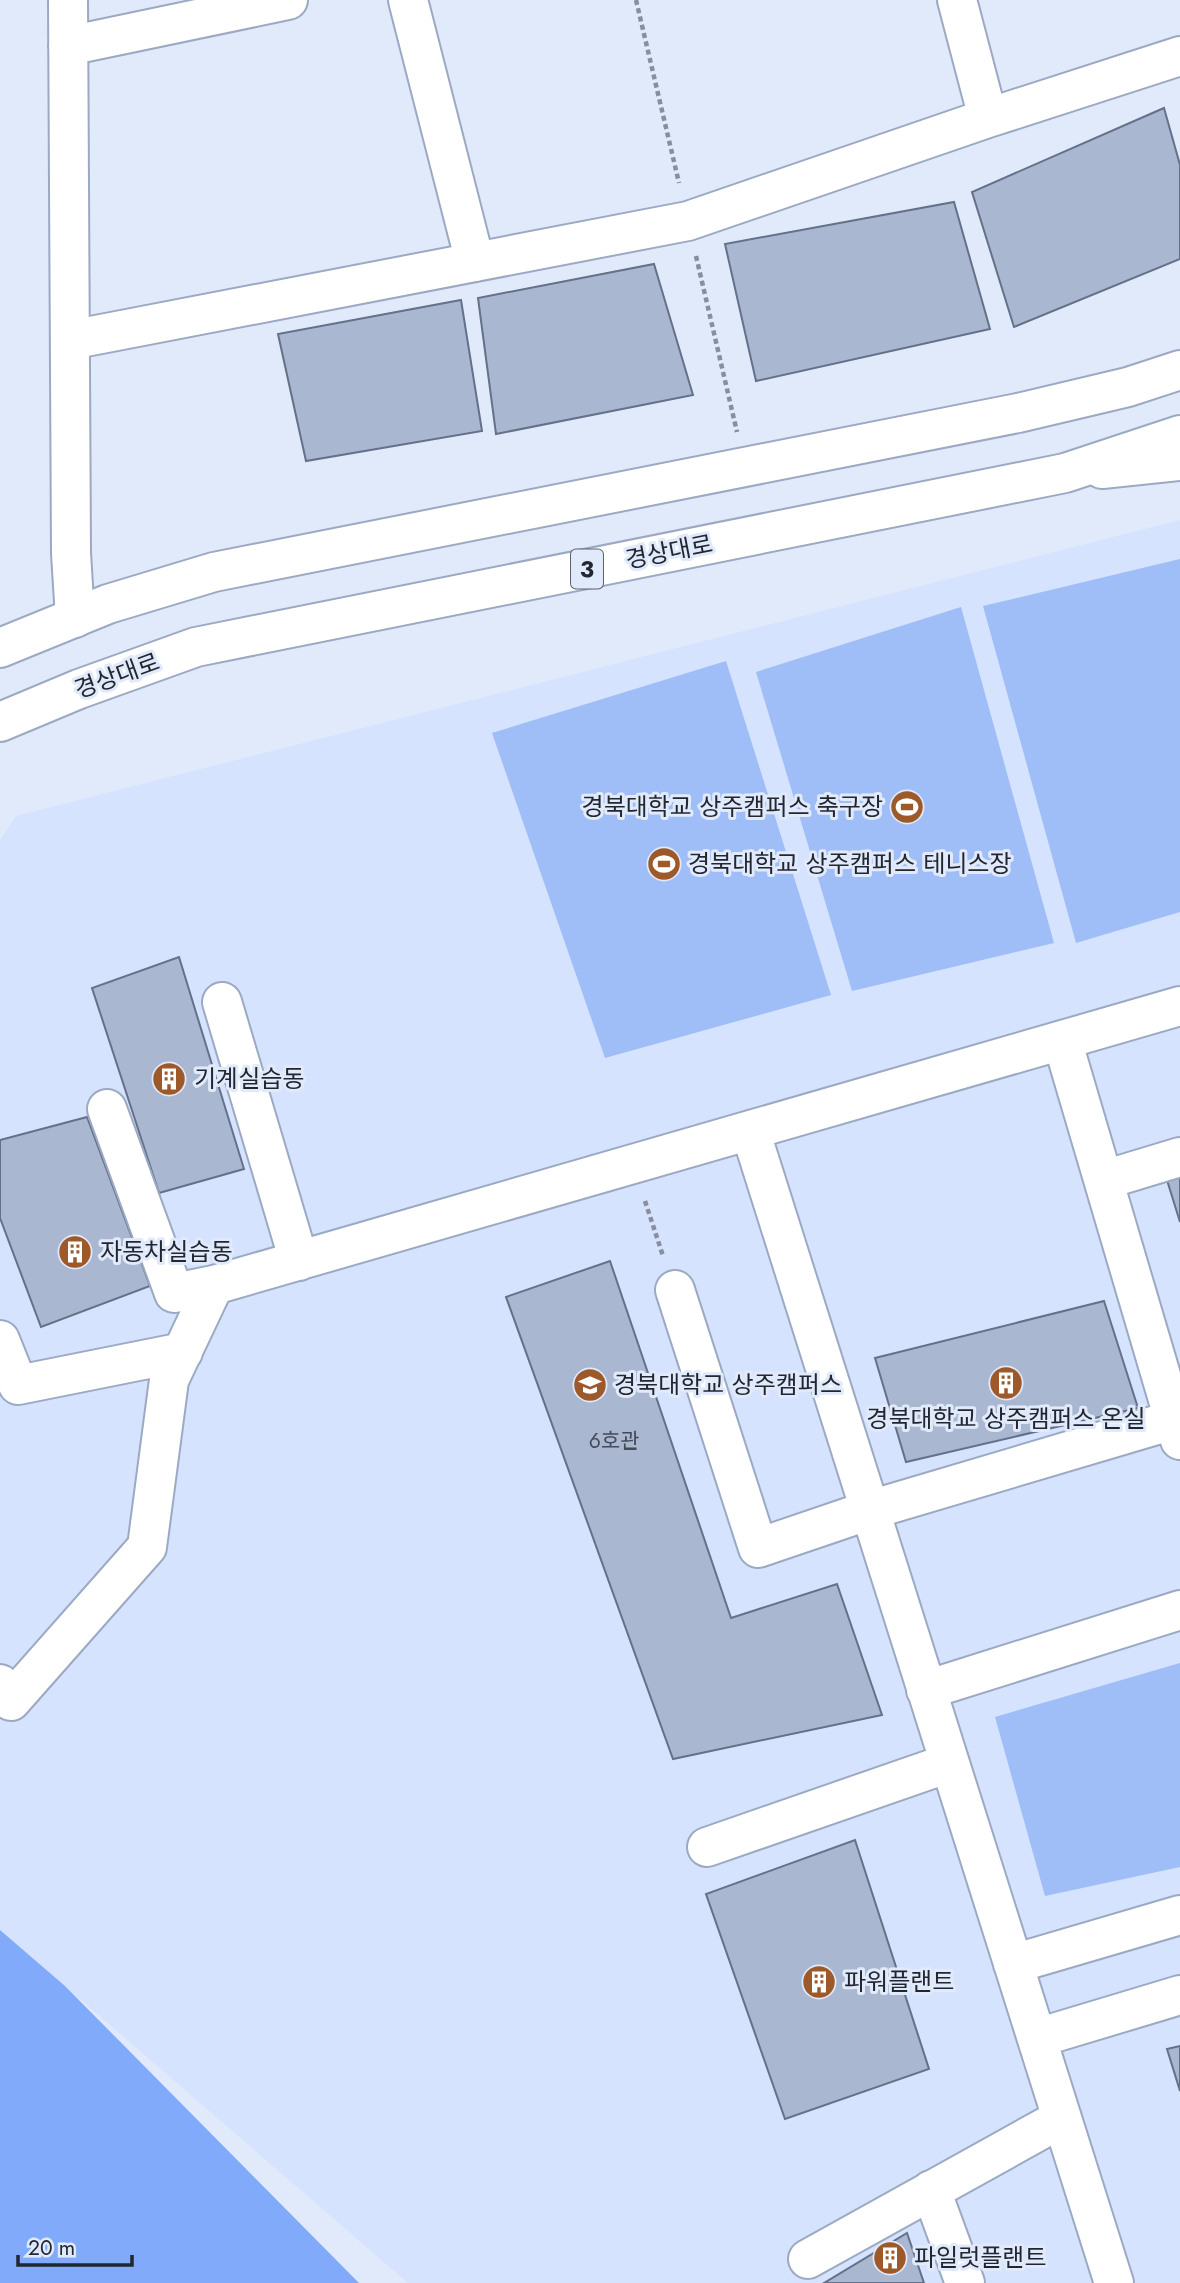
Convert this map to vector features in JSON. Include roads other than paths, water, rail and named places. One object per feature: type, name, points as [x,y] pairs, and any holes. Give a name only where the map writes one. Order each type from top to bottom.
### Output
[{"type":"street","points":[[68,0],[71,553],[75,618]]},
{"type":"street","points":[[68,46],[245,4],[288,0]]},
{"type":"street","points":[[408,0],[475,262]]},
{"type":"street","points":[[957,0],[988,118]]},
{"type":"street","points":[[70,340],[688,221],[988,118],[1180,56]]},
{"type":"street","points":[[0,648],[108,604],[214,572],[1018,413],[1128,387],[1180,370]]},
{"type":"street","name":"경상대로","points":[[0,722],[79,689],[196,647],[1065,473],[1180,435]]},
{"type":"street","points":[[1065,473],[1180,461]]},
{"type":"street","points":[[222,1002],[299,1261]]},
{"type":"street","points":[[107,1109],[174,1293],[214,1285],[299,1261],[1180,1006]]},
{"type":"street","points":[[675,1290],[758,1548],[870,1510],[1178,1426],[1062,1040]]},
{"type":"street","points":[[750,1130],[1114,2283]]},
{"type":"street","points":[[1104,1180],[1180,1157]]},
{"type":"street","points":[[0,1684],[11,1701],[147,1547],[169,1380],[214,1285]]},
{"type":"street","points":[[0,1340],[18,1385],[183,1352]]},
{"type":"street","points":[[926,1690],[1180,1610]]},
{"type":"street","points":[[707,1847],[949,1763]]},
{"type":"street","points":[[1013,1964],[1180,1915]]},
{"type":"street","points":[[1037,2038],[1180,1995]]},
{"type":"street","points":[[808,2259],[1062,2118]]},
{"type":"street","points":[[931,2190],[965,2283]]},
{"type":"place","name":"경북대학교 상주캠퍼스 축구장","points":[[907,807]]},
{"type":"place","name":"경북대학교 상주캠퍼스 테니스장","points":[[664,864]]},
{"type":"place","name":"기계실습동","points":[[169,1079]]},
{"type":"place","name":"자동차실습동","points":[[75,1252]]},
{"type":"place","name":"경북대학교 상주캠퍼스 온실","points":[[1006,1383]]},
{"type":"place","name":"경북대학교 상주캠퍼스","points":[[590,1385]]},
{"type":"place","name":"파워플랜트","points":[[819,1982]]},
{"type":"place","name":"파일럿플랜트","points":[[890,2258]]}]
